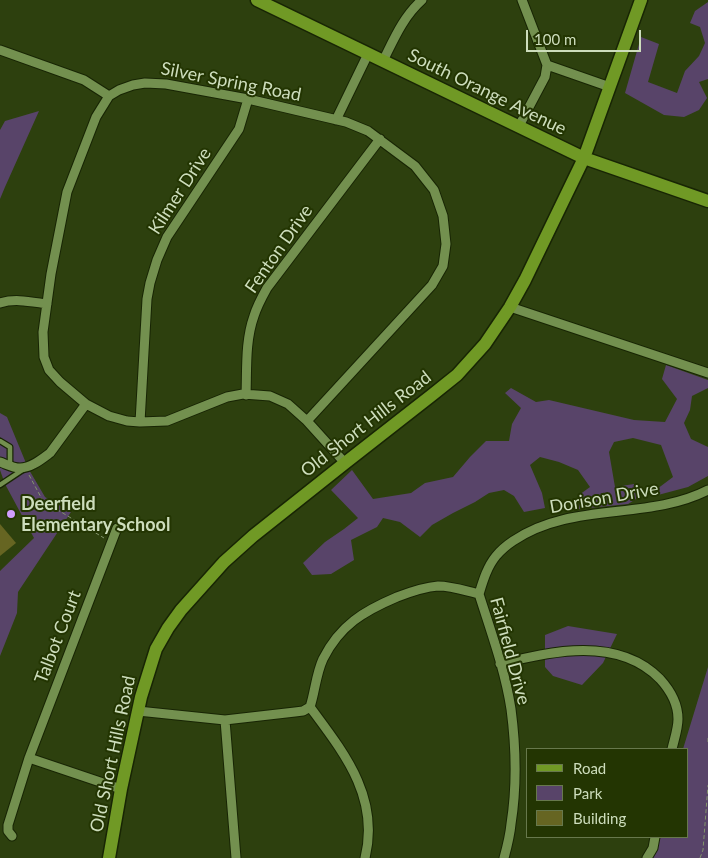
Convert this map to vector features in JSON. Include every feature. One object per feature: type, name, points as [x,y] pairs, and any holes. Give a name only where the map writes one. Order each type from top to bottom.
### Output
[{"type":"main road","name":"South Orange Avenue","points":[[257,0],[584,158],[708,201]]},
{"type":"main road","name":"Old Short Hills Road","points":[[108,858],[141,697],[156,649],[168,628],[181,610],[224,562],[252,536],[457,375],[485,344],[510,307],[584,158],[641,0]]},
{"type":"street","points":[[383,61],[403,20],[422,0]]},
{"type":"street","points":[[519,126],[544,77],[546,65],[522,0]]},
{"type":"street","points":[[0,50],[84,80],[109,96],[96,117],[67,192],[50,274],[43,332],[44,357],[49,370],[86,404],[109,416],[127,421],[167,422],[227,397],[246,394],[270,396],[288,404],[307,421],[345,463]]},
{"type":"street","points":[[336,120],[368,54]]},
{"type":"street","points":[[546,65],[610,87]]},
{"type":"street","name":"Silver Spring Road","points":[[109,96],[118,90],[133,85],[145,83],[166,84],[248,99],[346,122],[368,130],[415,166],[434,190],[443,216],[446,244],[443,266],[432,285],[307,421]]},
{"type":"street","name":"Kilmer Drive","points":[[140,422],[147,300],[157,260],[167,237],[239,129],[248,99]]},
{"type":"street","name":"Fenton Drive","points":[[246,394],[247,346],[253,318],[267,288],[380,139]]},
{"type":"street","points":[[0,303],[19,300],[47,304]]},
{"type":"street","points":[[510,307],[708,373]]},
{"type":"street","points":[[0,462],[20,468],[42,460],[50,454],[86,404]]},
{"type":"street","name":"Dorison Drive","points":[[479,594],[486,572],[496,556],[520,536],[538,527],[580,516],[659,505],[708,490]]},
{"type":"street","name":"Talbot Court","points":[[12,836],[8,831],[8,825],[29,758],[117,528]]},
{"type":"street","name":"Fairfield Drive","points":[[310,707],[322,661],[331,645],[341,632],[363,613],[396,597],[424,588],[439,586],[479,594],[500,664],[510,708],[515,760],[512,823],[504,858]]},
{"type":"street","points":[[500,664],[532,656],[569,651],[620,654],[636,662],[656,676],[676,701],[678,720],[672,748]]},
{"type":"street","points":[[138,711],[225,720],[303,711],[310,707],[346,758],[358,779],[365,797],[369,831],[364,858]]},
{"type":"street","points":[[225,720],[236,858]]},
{"type":"street","points":[[29,758],[121,789]]},
{"type":"street","points":[[647,858],[655,838]]},
{"type":"lane","points":[[0,441],[10,447],[10,465]]},
{"type":"lane","points":[[0,485],[27,467]]},
{"type":"path","points":[[27,467],[43,501],[112,542]]},
{"type":"path","points":[[708,738],[708,744]]},
{"type":"path","points":[[700,858],[703,850],[708,785]]},
{"type":"green space","points":[[708,2],[708,79],[699,82],[707,98],[699,110],[684,117],[664,115],[625,93],[641,37],[659,44],[648,82],[677,93],[685,71],[699,56],[705,43],[700,27],[690,23],[695,11]]},
{"type":"green space","points":[[39,111],[0,199],[0,130],[5,121]]},
{"type":"green space","points":[[666,365],[708,380],[708,388],[692,396],[690,410],[684,423],[691,439],[708,447],[708,476],[688,487],[658,495],[657,489],[673,477],[661,445],[633,438],[614,442],[609,452],[615,487],[634,484],[639,497],[628,504],[579,509],[579,495],[590,487],[578,470],[540,457],[530,465],[542,493],[545,508],[524,512],[514,496],[504,490],[489,493],[432,525],[420,537],[400,522],[383,518],[377,527],[351,540],[354,560],[331,574],[312,575],[303,563],[325,542],[358,518],[331,490],[352,470],[373,499],[411,493],[425,483],[453,477],[486,441],[509,441],[512,424],[521,408],[505,393],[511,388],[536,402],[549,400],[634,420],[665,422],[677,399],[662,379]]},
{"type":"green space","points":[[0,413],[7,417],[28,468],[45,497],[71,512],[18,592],[17,613],[0,656],[0,571],[34,538],[5,484],[0,470]]},
{"type":"green space","points":[[568,626],[617,634],[603,663],[582,685],[553,676],[545,667],[545,635]]},
{"type":"green space","points":[[708,667],[708,858],[650,858],[657,838],[688,838],[688,748],[683,748]]},
{"type":"building","name":"Deerfield Elementary School","points":[[0,524],[16,543],[0,556]]},
{"type":"place","name":"Deerfield Elementary School","points":[[11,514]]}]
